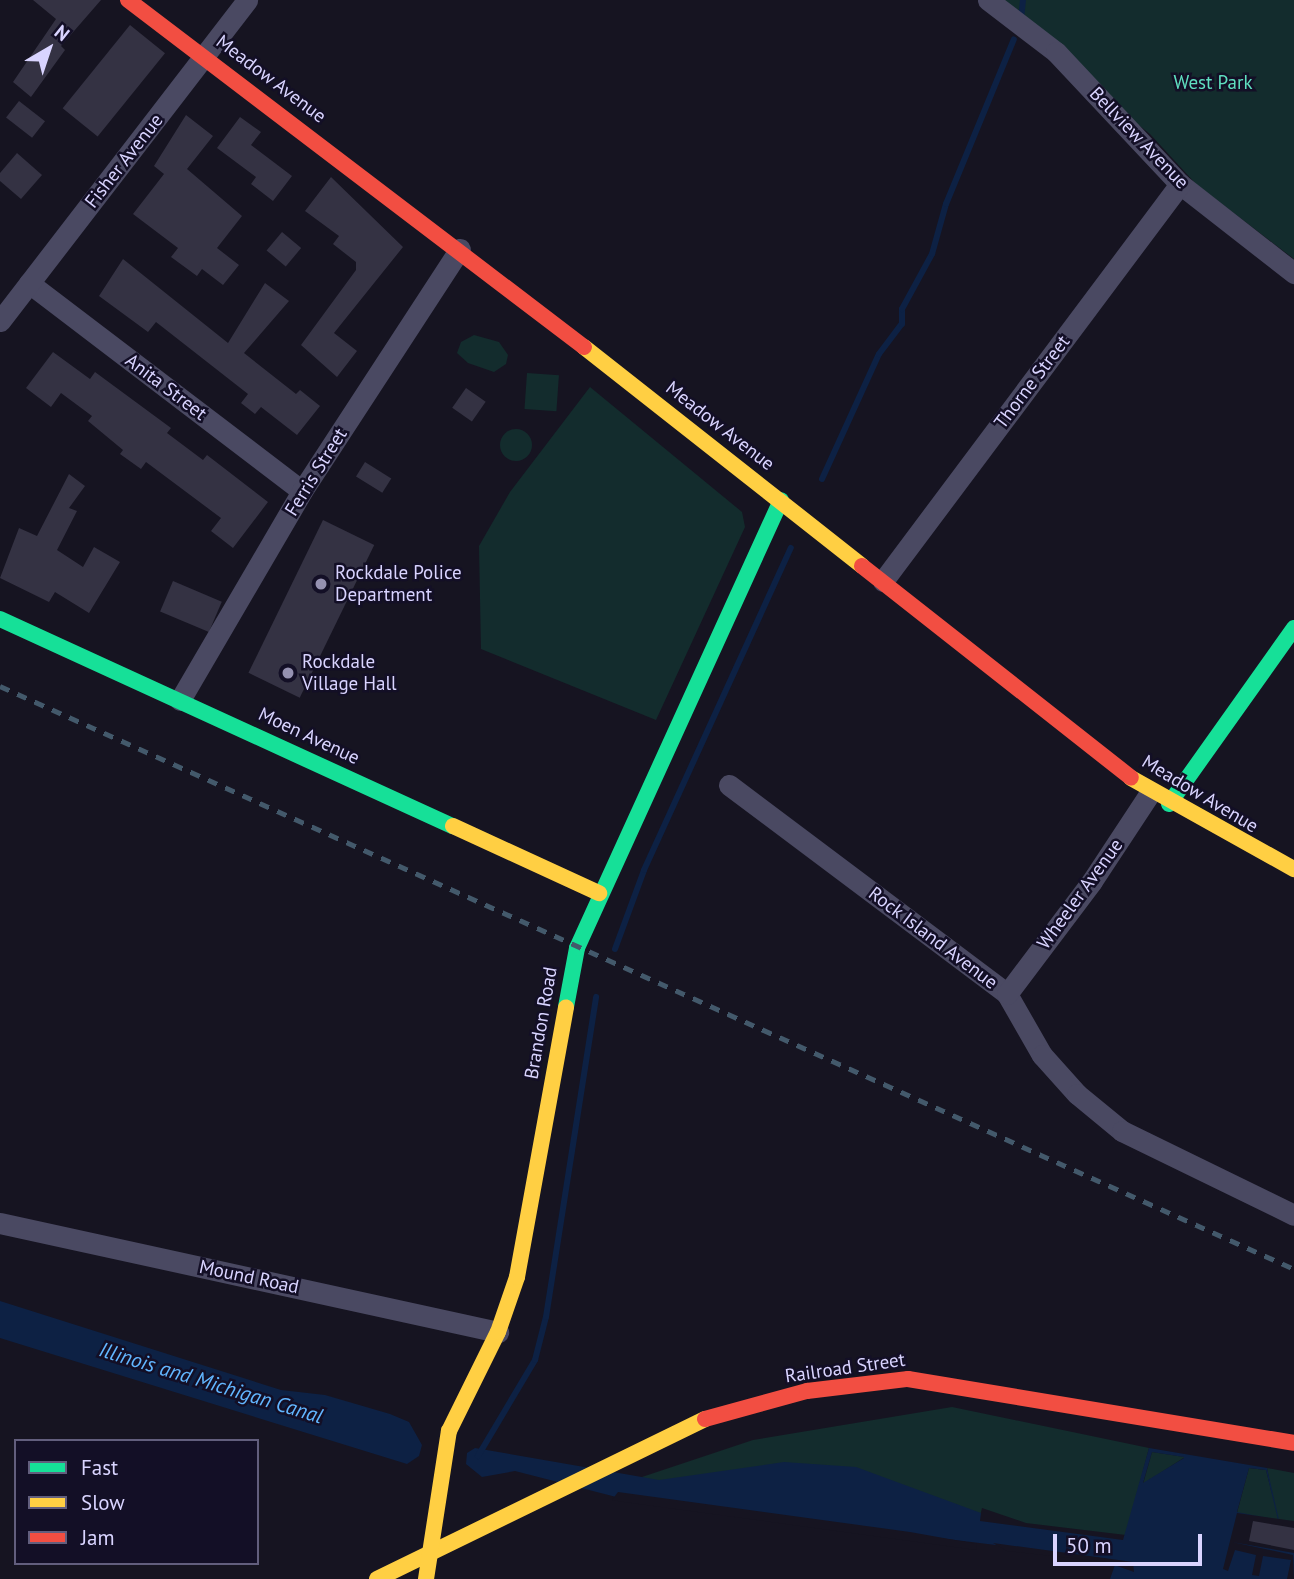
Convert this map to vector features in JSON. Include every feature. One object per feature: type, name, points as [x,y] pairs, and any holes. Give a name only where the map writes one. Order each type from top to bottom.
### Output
[{"type":"street","name":"Meadow Avenue","points":[[128,0],[460,249],[1150,793],[1294,869]]},
{"type":"street","name":"Fisher Avenue","points":[[0,321],[247,0]]},
{"type":"street","name":"Bellview Avenue","points":[[988,0],[1056,52],[1180,184],[1294,273]]},
{"type":"street","name":"Thorne Street","points":[[883,580],[1180,184]]},
{"type":"street","name":"Ferris Street","points":[[180,700],[302,491],[460,249]]},
{"type":"street","name":"Anita Street","points":[[29,284],[302,491]]},
{"type":"street","name":"Brandon Road","points":[[426,1579],[449,1431],[498,1332],[517,1278],[571,972],[599,893],[781,500]]},
{"type":"street","name":"Moen Avenue","points":[[0,619],[599,893]]},
{"type":"street","points":[[1169,804],[1294,628]]},
{"type":"street","name":"Rock Island Avenue","points":[[729,785],[1007,993],[1042,1055],[1077,1094],[1122,1131],[1294,1215]]},
{"type":"street","name":"Wheeler Avenue","points":[[1007,993],[1092,881],[1150,793]]},
{"type":"street","name":"Mound Road","points":[[0,1223],[498,1332]]},
{"type":"street","name":"Railroad Street","points":[[377,1579],[547,1496],[614,1459],[701,1420],[783,1397],[908,1379],[1294,1443]]},
{"type":"green space","name":"West Park","points":[[979,0],[1294,0],[1294,259],[1196,184],[1150,134]]},
{"type":"green space","points":[[474,335],[499,342],[508,355],[506,364],[494,372],[468,363],[457,353],[461,342]]},
{"type":"green space","points":[[527,373],[559,375],[556,411],[524,409]]},
{"type":"green space","points":[[590,387],[742,512],[745,527],[656,720],[481,649],[479,546],[510,492]]},
{"type":"green space","points":[[516,429],[527,434],[532,445],[527,456],[516,461],[505,456],[500,445],[505,434]]},
{"type":"green space","points":[[952,1407],[1149,1448],[1126,1535],[1026,1523],[982,1508],[979,1521],[618,1492],[642,1477],[753,1440]]},
{"type":"green space","points":[[1152,1452],[1185,1457],[1143,1484]]},
{"type":"green space","points":[[1249,1468],[1266,1470],[1272,1494],[1267,1468],[1294,1473],[1294,1523],[1237,1513]]},
{"type":"water","name":"Illinois and Michigan Canal","points":[[0,1301],[281,1390],[325,1395],[390,1414],[409,1422],[422,1445],[419,1456],[407,1464],[0,1338]]},
{"type":"water","points":[[475,1448],[659,1480],[784,1462],[856,1467],[981,1513],[980,1521],[1123,1540],[1149,1448],[1267,1468],[1279,1520],[1294,1523],[1294,1579],[1110,1579],[1116,1562],[1108,1559],[624,1499],[515,1471],[482,1477],[466,1464],[467,1453]],"holes":[[[1152,1452],[1184,1457],[1184,1458],[1143,1483]],[[1249,1468],[1266,1470],[1278,1520],[1237,1512]]]},
{"type":"pier","points":[[618,1492],[910,1532],[977,1544],[976,1550],[612,1500]]},
{"type":"pier","points":[[1237,1513],[1294,1521],[1294,1553],[1232,1542],[1293,1555],[1294,1579],[1287,1579],[1291,1560],[1263,1556],[1259,1576],[1252,1575],[1256,1555],[1235,1550],[1228,1571],[1223,1569]]},
{"type":"pier","points":[[993,1543],[1133,1562],[1134,1572],[1106,1562],[1007,1551]]},
{"type":"building","points":[[33,0],[101,0],[61,46],[65,50],[31,97],[13,82],[56,19]]},
{"type":"building","points":[[130,25],[165,53],[98,136],[63,108]]},
{"type":"building","points":[[19,101],[45,121],[32,138],[6,118]]},
{"type":"building","points":[[186,115],[213,136],[187,169],[242,216],[217,248],[239,265],[223,285],[202,269],[197,276],[171,257],[178,248],[133,214],[164,174],[154,166]]},
{"type":"building","points":[[240,117],[261,132],[251,145],[292,176],[273,201],[251,184],[256,177],[217,148]]},
{"type":"building","points":[[17,153],[42,175],[21,199],[0,181],[0,173]]},
{"type":"building","points":[[331,177],[403,247],[334,333],[357,351],[337,377],[301,345],[356,270],[356,262],[333,244],[339,236],[305,211]]},
{"type":"building","points":[[282,232],[301,248],[286,266],[267,250]]},
{"type":"building","points":[[123,259],[228,343],[265,283],[289,301],[244,353],[296,394],[300,390],[320,406],[297,435],[261,407],[255,414],[241,403],[248,394],[156,322],[148,332],[99,296]]},
{"type":"building","points":[[53,352],[90,379],[95,372],[171,428],[167,433],[203,460],[207,455],[268,502],[233,548],[211,531],[221,518],[146,462],[141,469],[120,454],[123,450],[88,421],[92,416],[61,393],[51,407],[26,388]]},
{"type":"building","points":[[466,388],[486,402],[472,421],[452,408]]},
{"type":"building","points":[[365,462],[391,478],[382,493],[356,476]]},
{"type":"building","points":[[69,474],[85,486],[69,508],[77,511],[57,550],[83,567],[94,547],[120,562],[89,613],[55,592],[49,602],[0,578],[19,528],[37,536]]},
{"type":"building","points":[[323,520],[374,545],[300,698],[248,673]]},
{"type":"building","points":[[173,581],[222,602],[209,632],[160,611]]},
{"type":"building","points":[[1253,1521],[1294,1528],[1294,1550],[1249,1541]]},
{"type":"waterway","points":[[1021,19],[1023,0]]},
{"type":"waterway","points":[[822,479],[879,354],[902,324],[902,309],[932,254],[946,204],[1014,39]]},
{"type":"waterway","points":[[615,949],[644,870],[791,548]]},
{"type":"waterway","points":[[478,1456],[535,1360],[546,1317],[596,997]]},
{"type":"railway","points":[[0,686],[1294,1269]]},
{"type":"traffic: fast","points":[[566,1007],[577,948],[781,500]]},
{"type":"traffic: fast","points":[[0,619],[453,826]]},
{"type":"traffic: fast","points":[[1169,804],[1294,628]]},
{"type":"traffic: slow","points":[[584,347],[862,566]]},
{"type":"traffic: slow","points":[[1131,778],[1294,869]]},
{"type":"traffic: slow","points":[[453,826],[599,893]]},
{"type":"traffic: slow","points":[[426,1579],[449,1431],[498,1332],[517,1277],[566,1007]]},
{"type":"traffic: slow","points":[[377,1579],[705,1419]]},
{"type":"traffic: jam","points":[[128,0],[584,347]]},
{"type":"traffic: jam","points":[[862,566],[1131,778]]},
{"type":"traffic: jam","points":[[705,1419],[807,1391],[908,1379],[1294,1443]]},
{"type":"place","name":"Rockdale Police Department","points":[[321,584]]},
{"type":"place","name":"Rockdale Village Hall","points":[[288,673]]}]
